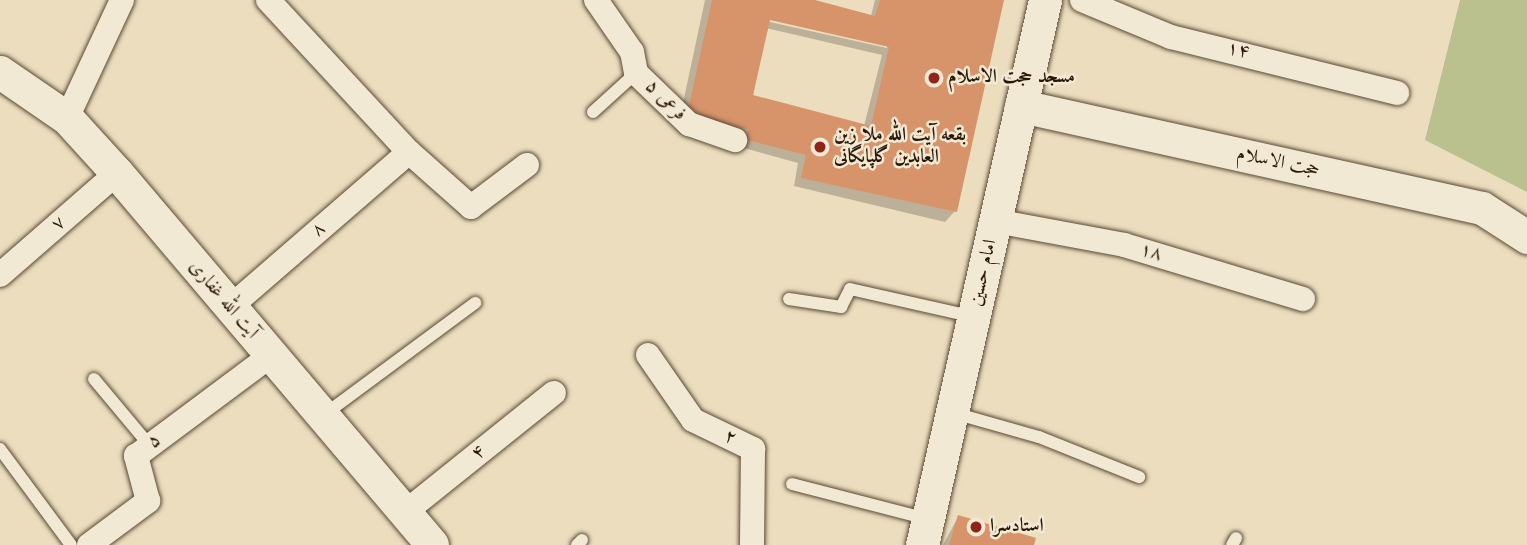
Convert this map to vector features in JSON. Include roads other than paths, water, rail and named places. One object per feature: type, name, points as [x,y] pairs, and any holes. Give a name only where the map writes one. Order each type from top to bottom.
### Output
[{"type":"street","points":[[67,118],[122,0]]},
{"type":"street","points":[[268,0],[409,152],[471,207],[527,165]]},
{"type":"street","name":"فرعی ۵","points":[[596,0],[632,52],[636,73],[689,124],[735,140]]},
{"type":"street","name":"امام حسین","points":[[925,532],[1045,0]]},
{"type":"street","name":"۱۴","points":[[1082,0],[1171,37],[1398,93]]},
{"type":"street","name":"آیت الله غفاری","points":[[0,72],[67,118],[117,173],[432,545]]},
{"type":"street","name":"حجت الاسلام","points":[[1021,106],[1482,208],[1527,237]]},
{"type":"street","name":"۸","points":[[229,308],[409,152]]},
{"type":"street","name":"۷","points":[[0,275],[117,173]]},
{"type":"street","name":"۱۸","points":[[995,221],[1124,245],[1303,299]]},
{"type":"street","name":"۲","points":[[648,355],[693,420],[753,449],[752,545]]},
{"type":"street","name":"۵","points":[[100,542],[148,501],[136,456],[270,356]]},
{"type":"street","name":"۴","points":[[404,513],[554,393]]},
{"type":"lane","points":[[593,112],[636,73]]},
{"type":"lane","points":[[789,299],[841,307],[850,289],[974,317]]},
{"type":"lane","points":[[322,416],[475,303]]},
{"type":"lane","points":[[94,379],[150,446]]},
{"type":"lane","points":[[951,412],[1039,437],[1139,477]]},
{"type":"lane","points":[[0,449],[71,545]]},
{"type":"lane","points":[[792,484],[925,532]]},
{"type":"place","name":"مسجد حجت الاسلام","points":[[934,78]]},
{"type":"place","name":"بقعه آیت الله ملا زین العابدین گلپایگانی","points":[[820,147]]},
{"type":"place","name":"استادسرا","points":[[976,527]]}]
